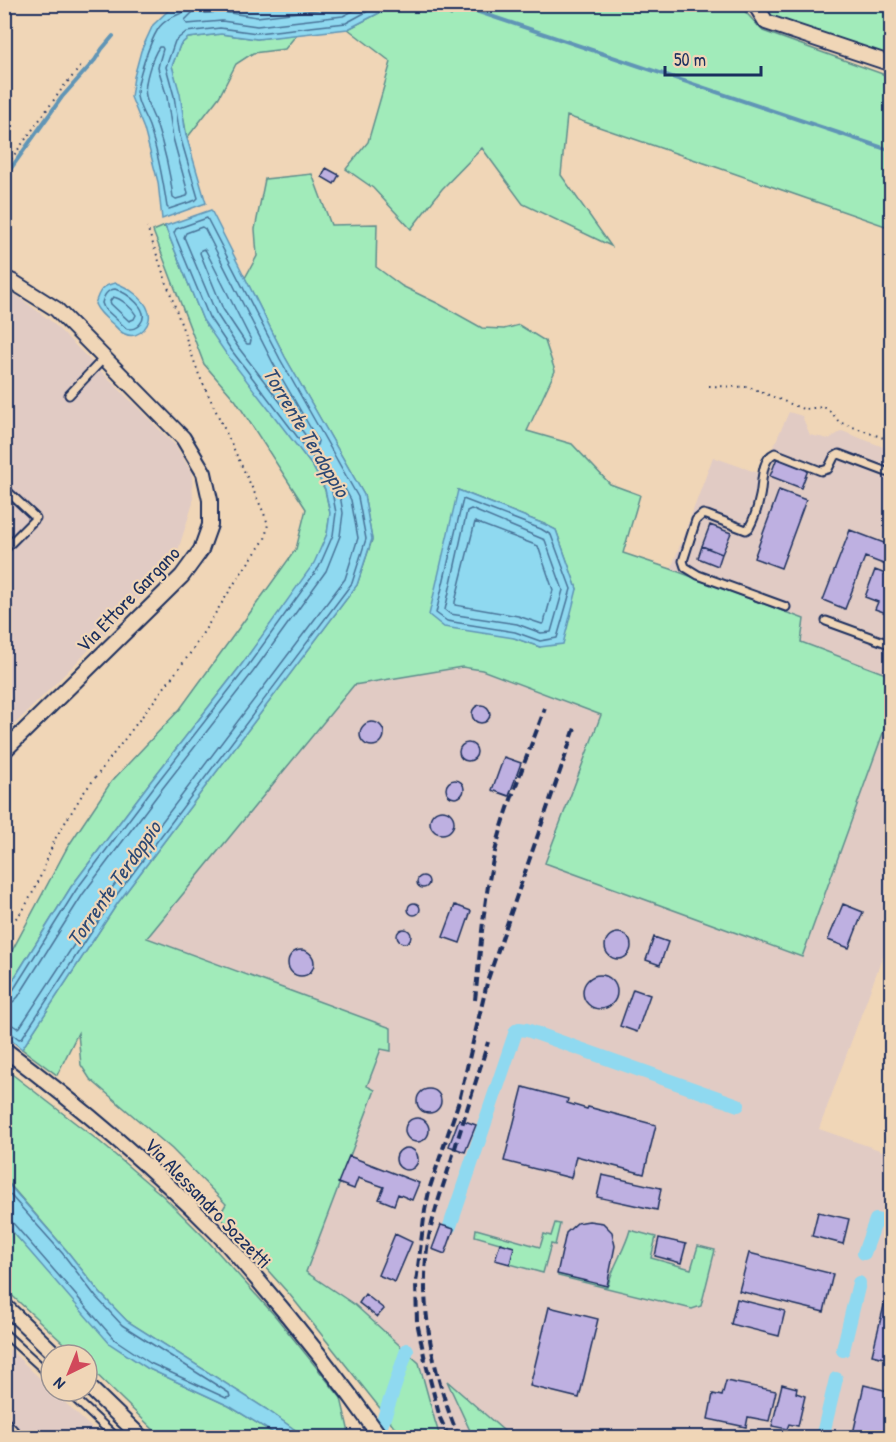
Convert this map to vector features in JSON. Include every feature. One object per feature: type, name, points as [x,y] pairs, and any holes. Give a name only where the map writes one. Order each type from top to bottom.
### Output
[{"type":"street","points":[[755,4],[766,21],[891,64]]},
{"type":"street","name":"Via Ettore Gargano","points":[[4,278],[56,309],[183,438],[204,473],[210,500],[210,525],[201,550],[183,576],[4,751]]},
{"type":"street","name":"Via Alessandro Sozzetti","points":[[4,1049],[132,1152],[216,1232],[334,1372],[377,1432]]},
{"type":"street","points":[[4,1305],[44,1343]]},
{"type":"street","points":[[99,1396],[142,1437]]},
{"type":"lane","points":[[69,395],[104,358]]},
{"type":"lane","points":[[786,607],[698,575],[685,567],[683,561],[699,516],[703,514],[746,530],[749,528],[760,496],[761,480],[768,459],[775,453],[821,471],[828,469],[834,457],[839,454],[891,474]]},
{"type":"lane","points":[[4,488],[36,518],[4,550]]},
{"type":"lane","points":[[826,621],[891,645]]},
{"type":"lane","points":[[4,1333],[39,1365]]},
{"type":"lane","points":[[80,1403],[117,1437]]},
{"type":"lane","points":[[4,1420],[21,1437]]},
{"type":"path","points":[[4,169],[64,86],[83,64]]},
{"type":"path","points":[[709,386],[749,387],[803,409],[824,407],[839,422],[891,441]]},
{"type":"shaded area","points":[[5,289],[51,321],[176,446],[192,473],[193,503],[173,566],[5,734]]},
{"type":"shaded area","points":[[789,412],[802,416],[810,435],[829,439],[842,431],[891,450],[891,934],[819,1129],[891,1154],[891,1437],[410,1437],[248,1227],[172,1149],[90,1079],[81,1065],[89,1008],[354,685],[452,423],[640,495],[622,553],[671,569],[713,457],[761,474]]},
{"type":"shaded area","points":[[4,1344],[39,1378],[39,1403],[66,1403],[101,1437],[5,1437]]},
{"type":"green space","points":[[456,4],[739,5],[763,31],[891,77],[891,228],[567,116],[561,175],[611,246],[523,204],[482,148],[442,189],[411,229],[373,188],[346,169],[368,142],[391,62],[348,29],[390,5],[434,5],[451,16]]},
{"type":"green space","points":[[762,5],[891,5],[891,57],[771,17]]},
{"type":"green space","points":[[221,34],[257,39],[297,34],[285,49],[253,53],[236,64],[219,97],[187,138],[172,66],[180,45],[188,38]]},
{"type":"green space","points":[[312,174],[331,225],[377,224],[376,267],[402,286],[482,328],[504,329],[519,325],[545,341],[555,371],[527,431],[572,444],[610,484],[640,495],[623,553],[804,619],[801,642],[891,676],[891,711],[802,957],[545,863],[601,715],[482,670],[462,667],[354,685],[147,938],[391,1028],[391,1051],[381,1049],[367,1086],[375,1090],[306,1272],[355,1305],[419,1363],[440,1437],[402,1437],[290,1295],[219,1216],[226,1204],[172,1149],[90,1079],[81,1065],[78,1033],[57,1075],[22,1049],[117,904],[357,585],[372,540],[364,495],[285,357],[245,278],[257,256],[255,229],[265,179]],"holes":[[[458,490],[556,530],[577,589],[540,647],[514,638]]]},
{"type":"green space","points":[[165,226],[203,320],[313,467],[325,490],[330,513],[327,534],[315,563],[242,664],[71,887],[5,993],[5,964],[67,848],[111,782],[180,709],[296,549],[306,509],[236,401],[204,364],[153,231]]},
{"type":"green space","points":[[4,1068],[100,1142],[163,1196],[206,1239],[276,1317],[341,1398],[350,1437],[305,1437],[266,1409],[127,1321],[100,1293],[5,1179]]},
{"type":"green space","points":[[4,1223],[147,1368],[229,1406],[277,1437],[161,1437],[99,1377],[99,1343],[63,1343],[5,1289]]},
{"type":"green space","points":[[555,1223],[560,1224],[555,1245],[551,1244],[543,1273],[510,1264],[514,1247],[475,1236],[476,1229],[540,1247],[544,1234],[551,1236]]},
{"type":"green space","points":[[630,1230],[656,1237],[651,1258],[691,1269],[698,1246],[715,1250],[701,1306],[692,1309],[558,1276],[558,1274],[608,1285]]},
{"type":"green space","points":[[447,1381],[511,1437],[473,1437]]},
{"type":"water","points":[[190,5],[390,5],[348,29],[257,39],[221,34],[188,38],[180,45],[172,66],[180,94],[186,135],[206,203],[162,219],[158,182],[144,129],[131,97],[141,51],[153,25],[169,10]]},
{"type":"water","name":"Torrente Terdoppio","points":[[211,210],[285,357],[364,495],[372,539],[357,585],[117,904],[22,1049],[5,1035],[5,993],[71,887],[242,664],[314,563],[327,534],[330,513],[325,489],[313,467],[203,320],[165,226]]},
{"type":"water","points":[[116,283],[135,294],[148,310],[149,320],[140,333],[130,335],[121,332],[95,304],[102,289]]},
{"type":"water","points":[[458,490],[556,530],[577,589],[563,644],[540,647],[514,638],[444,627],[429,615]]},
{"type":"water","points":[[4,1179],[67,1251],[100,1293],[127,1321],[266,1409],[305,1437],[277,1437],[229,1406],[147,1368],[110,1344],[5,1223]]},
{"type":"building","points":[[326,168],[339,175],[334,184],[322,177]]},
{"type":"building","points":[[777,458],[808,470],[801,488],[770,476]]},
{"type":"building","points":[[779,490],[806,500],[781,568],[754,558]]},
{"type":"building","points":[[710,525],[731,533],[722,554],[702,546]]},
{"type":"building","points":[[850,530],[892,546],[892,615],[875,609],[878,602],[865,597],[875,570],[888,575],[891,567],[865,557],[845,609],[823,600]]},
{"type":"building","points":[[702,546],[722,554],[718,566],[698,558]]},
{"type":"building","points":[[481,705],[487,708],[490,714],[487,720],[481,723],[475,720],[472,714],[475,708]]},
{"type":"building","points":[[372,722],[381,725],[384,734],[381,743],[372,746],[363,743],[360,734],[363,725]]},
{"type":"building","points":[[468,743],[474,746],[477,752],[474,758],[468,761],[462,758],[459,752],[462,746]]},
{"type":"building","points":[[504,757],[521,763],[509,796],[492,790]]},
{"type":"building","points":[[455,780],[463,785],[464,789],[459,797],[455,798],[447,793],[446,789],[451,781]]},
{"type":"building","points":[[442,810],[450,814],[454,822],[450,830],[442,834],[434,830],[430,822],[434,814]]},
{"type":"building","points":[[425,876],[429,882],[425,888],[421,888],[417,880]]},
{"type":"building","points":[[416,903],[419,904],[419,914],[412,915],[409,914],[408,907],[409,904]]},
{"type":"building","points":[[843,904],[863,912],[849,948],[828,940]]},
{"type":"building","points":[[455,905],[471,911],[460,943],[443,937]]},
{"type":"building","points":[[404,929],[409,931],[411,936],[409,941],[404,943],[399,941],[397,936],[399,931]]},
{"type":"building","points":[[618,933],[627,937],[631,946],[627,955],[618,959],[609,955],[605,946],[609,937]]},
{"type":"building","points":[[654,937],[668,942],[660,965],[646,960]]},
{"type":"building","points":[[301,950],[310,954],[314,963],[310,972],[301,976],[292,972],[288,963],[292,954]]},
{"type":"building","points":[[600,975],[612,980],[617,992],[612,1004],[600,1009],[588,1004],[583,992],[588,980]]},
{"type":"building","points":[[633,989],[650,995],[637,1032],[620,1026]]},
{"type":"building","points":[[523,1087],[568,1099],[567,1103],[587,1109],[588,1107],[656,1125],[644,1174],[576,1156],[571,1178],[504,1161]]},
{"type":"building","points":[[429,1089],[434,1090],[440,1096],[440,1106],[434,1112],[429,1113],[424,1112],[418,1106],[417,1101],[418,1096],[424,1090]]},
{"type":"building","points":[[417,1118],[426,1121],[429,1130],[426,1139],[417,1142],[408,1139],[405,1130],[408,1121]]},
{"type":"building","points":[[459,1119],[476,1125],[465,1152],[449,1146]]},
{"type":"building","points":[[407,1148],[415,1151],[418,1159],[415,1167],[407,1170],[399,1167],[396,1159],[399,1151]]},
{"type":"building","points":[[349,1156],[419,1183],[412,1200],[398,1194],[394,1205],[379,1199],[384,1187],[358,1178],[354,1189],[338,1183]]},
{"type":"building","points":[[602,1175],[661,1188],[657,1210],[597,1197]]},
{"type":"building","points":[[818,1212],[849,1219],[843,1244],[812,1236]]},
{"type":"building","points":[[589,1221],[603,1223],[612,1232],[615,1246],[607,1286],[557,1274],[566,1233],[577,1223]]},
{"type":"building","points":[[441,1225],[454,1229],[445,1254],[432,1249]]},
{"type":"building","points":[[395,1234],[412,1242],[395,1282],[378,1275]]},
{"type":"building","points":[[659,1238],[686,1244],[681,1263],[655,1256]]},
{"type":"building","points":[[500,1243],[514,1247],[510,1264],[495,1260]]},
{"type":"building","points":[[749,1253],[833,1274],[824,1312],[739,1291]]},
{"type":"building","points":[[889,1285],[892,1286],[892,1360],[872,1355]]},
{"type":"building","points":[[365,1294],[384,1309],[377,1317],[359,1303]]},
{"type":"building","points":[[737,1299],[785,1311],[779,1336],[731,1324]]},
{"type":"building","points":[[549,1307],[598,1319],[579,1398],[530,1386]]},
{"type":"building","points":[[726,1381],[776,1391],[769,1421],[748,1417],[746,1427],[708,1419],[713,1394],[722,1396]]},
{"type":"building","points":[[782,1384],[797,1388],[796,1393],[805,1396],[798,1426],[789,1424],[787,1429],[772,1426]]},
{"type":"building","points":[[864,1385],[892,1392],[892,1402],[883,1438],[852,1438]]},
{"type":"waterway","points":[[455,4],[892,151]]},
{"type":"waterway","points":[[4,178],[62,97],[113,36]]},
{"type":"waterway","points":[[450,1226],[516,1031],[519,1029],[738,1105]]},
{"type":"waterway","points":[[864,1253],[876,1220],[892,1224]]},
{"type":"waterway","points":[[843,1350],[859,1283]]},
{"type":"waterway","points":[[377,1438],[407,1350]]},
{"type":"waterway","points":[[822,1438],[836,1379]]},
{"type":"railway","points":[[475,1000],[484,912],[493,860],[510,802],[545,708]]},
{"type":"railway","points":[[449,1438],[440,1418],[417,1322],[416,1283],[425,1210],[430,1187],[459,1101],[488,979],[576,725]]},
{"type":"railway","points":[[459,1438],[443,1393],[431,1345],[427,1321],[425,1273],[434,1216],[488,1042]]}]
